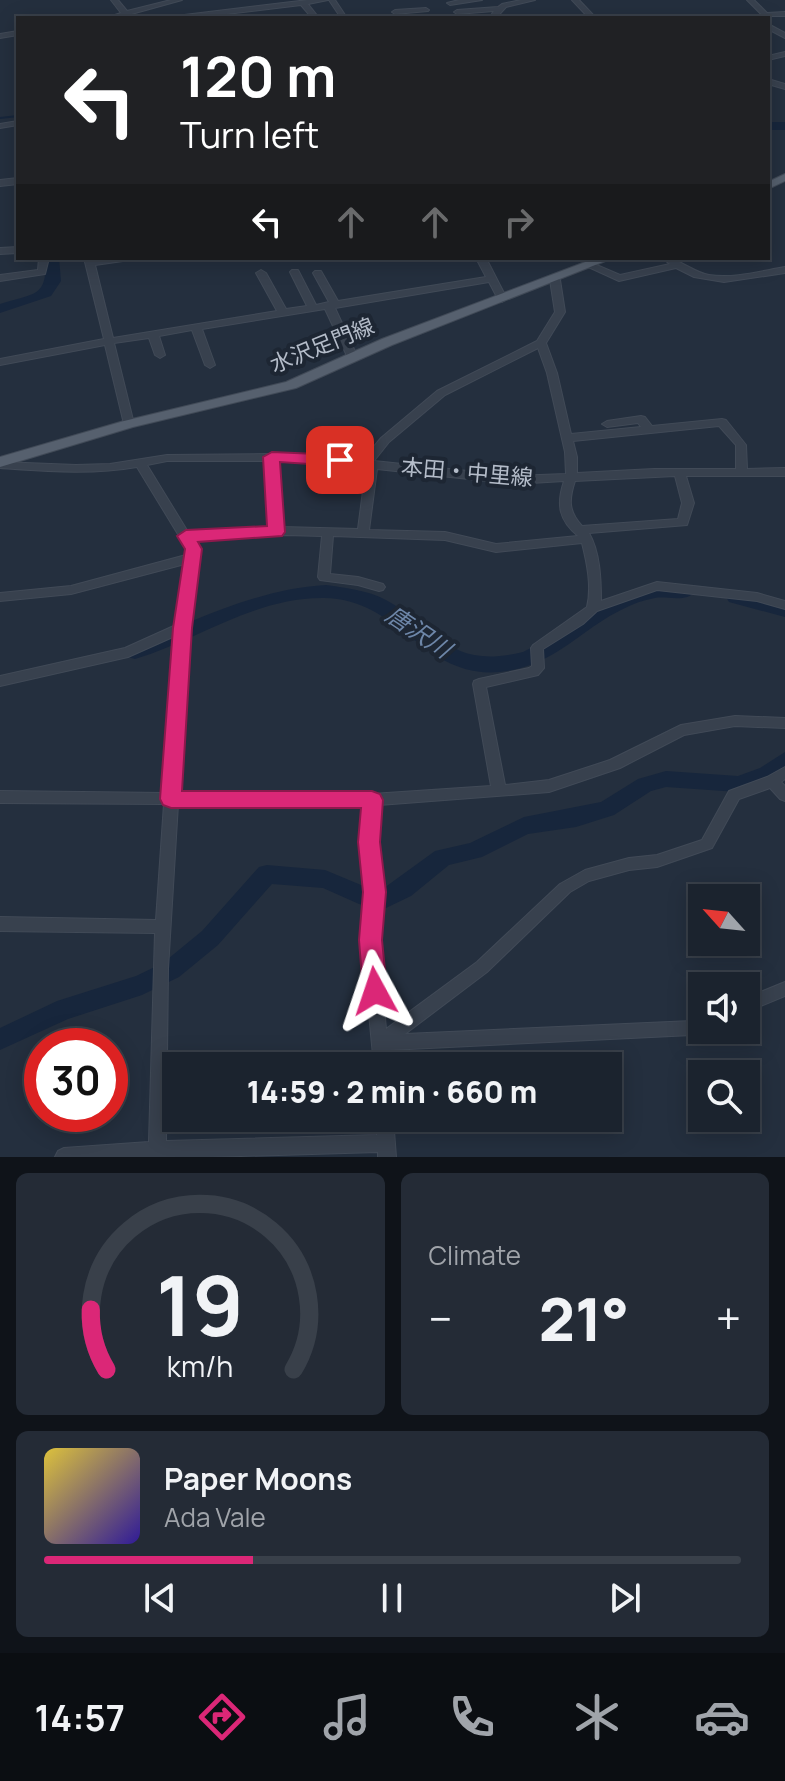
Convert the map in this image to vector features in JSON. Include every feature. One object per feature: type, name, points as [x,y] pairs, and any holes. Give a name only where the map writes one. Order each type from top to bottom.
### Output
[{"type":"main road","name":"水沢足門線","points":[[0,464],[129,424],[291,385],[602,260]]},
{"type":"street","points":[[114,0],[125,14]]},
{"type":"street","points":[[117,16],[179,0]]},
{"type":"street","points":[[194,16],[237,10],[269,10],[325,0]]},
{"type":"street","points":[[395,12],[426,14],[428,0]]},
{"type":"street","points":[[450,3],[479,0]]},
{"type":"street","points":[[494,16],[509,2],[532,0]]},
{"type":"street","points":[[575,0],[591,16]]},
{"type":"street","points":[[750,0],[763,16]]},
{"type":"street","points":[[303,3],[314,15]]},
{"type":"street","points":[[142,9],[146,16]]},
{"type":"street","points":[[457,12],[500,9]]},
{"type":"street","points":[[237,10],[241,16]]},
{"type":"street","points":[[296,14],[314,15]]},
{"type":"street","points":[[0,278],[42,272],[44,260]]},
{"type":"street","points":[[89,260],[129,424]]},
{"type":"street","points":[[482,260],[502,299]]},
{"type":"street","points":[[670,260],[697,277],[720,280],[785,270]]},
{"type":"street","points":[[589,265],[619,278],[676,265]]},
{"type":"street","points":[[295,272],[313,308]]},
{"type":"street","points":[[261,273],[283,313]]},
{"type":"street","points":[[318,273],[353,358]]},
{"type":"street","points":[[0,362],[490,279]]},
{"type":"street","points":[[363,533],[369,464],[385,440],[441,393],[541,343],[560,312],[555,280]]},
{"type":"street","points":[[196,327],[210,365]]},
{"type":"street","points":[[153,334],[160,355]]},
{"type":"street","points":[[541,343],[551,363],[572,456],[571,478],[564,495],[564,506],[571,524],[582,534],[592,563],[592,608]]},
{"type":"street","points":[[612,435],[605,421],[641,419],[649,430]]},
{"type":"street","points":[[566,438],[722,422],[741,445],[742,471]]},
{"type":"street","name":"本田・中里線","points":[[0,464],[76,469],[110,468],[193,457],[272,457],[514,480],[785,472]]},
{"type":"street","points":[[272,457],[276,532]]},
{"type":"street","points":[[140,462],[193,549],[182,635],[160,976],[157,1153]]},
{"type":"street","points":[[186,536],[276,532],[445,536],[496,548],[683,522],[688,503],[680,473]]},
{"type":"street","points":[[328,532],[324,577],[379,587]]},
{"type":"street","points":[[0,597],[71,590],[192,558]]},
{"type":"street","points":[[499,791],[479,684],[533,672],[538,668],[537,648],[592,608],[657,586],[757,597],[785,605]]},
{"type":"street","points":[[0,681],[128,652],[182,635]]},
{"type":"street","points":[[0,797],[372,800],[499,791],[549,786],[604,768],[681,730],[735,721],[785,723]]},
{"type":"street","points":[[380,1043],[482,967],[565,888],[585,876],[629,864],[657,861],[707,844],[734,795],[779,776],[785,795]]},
{"type":"street","points":[[372,800],[369,842],[374,892],[370,940],[381,1052]]},
{"type":"street","points":[[0,924],[163,927]]},
{"type":"street","points":[[760,999],[785,989]]},
{"type":"street","points":[[380,1043],[688,1028]]},
{"type":"street","points":[[64,1157],[387,1150]]},
{"type":"waterway","points":[[0,118],[16,116]]},
{"type":"waterway","points":[[770,126],[785,126]]},
{"type":"waterway","points":[[0,309],[46,293],[54,281],[52,260]]},
{"type":"waterway","name":"唐沢川","points":[[135,652],[242,607],[298,593],[326,591],[376,602],[456,659],[477,664],[504,664],[549,648],[632,597],[657,591],[686,591]]},
{"type":"waterway","name":"唐沢川","points":[[735,597],[785,610]]},
{"type":"waterway","points":[[0,1039],[65,1009],[142,985],[171,970],[198,950],[267,874],[325,879],[359,894],[386,898],[403,889],[443,857],[474,851],[524,826],[576,818],[607,809],[645,785],[666,779],[738,784],[767,774],[785,760]]},
{"type":"route","points":[[340,460],[272,457],[276,532],[186,536],[193,549],[182,628],[171,799],[372,800],[369,842],[374,906],[370,940],[375,991]]}]
